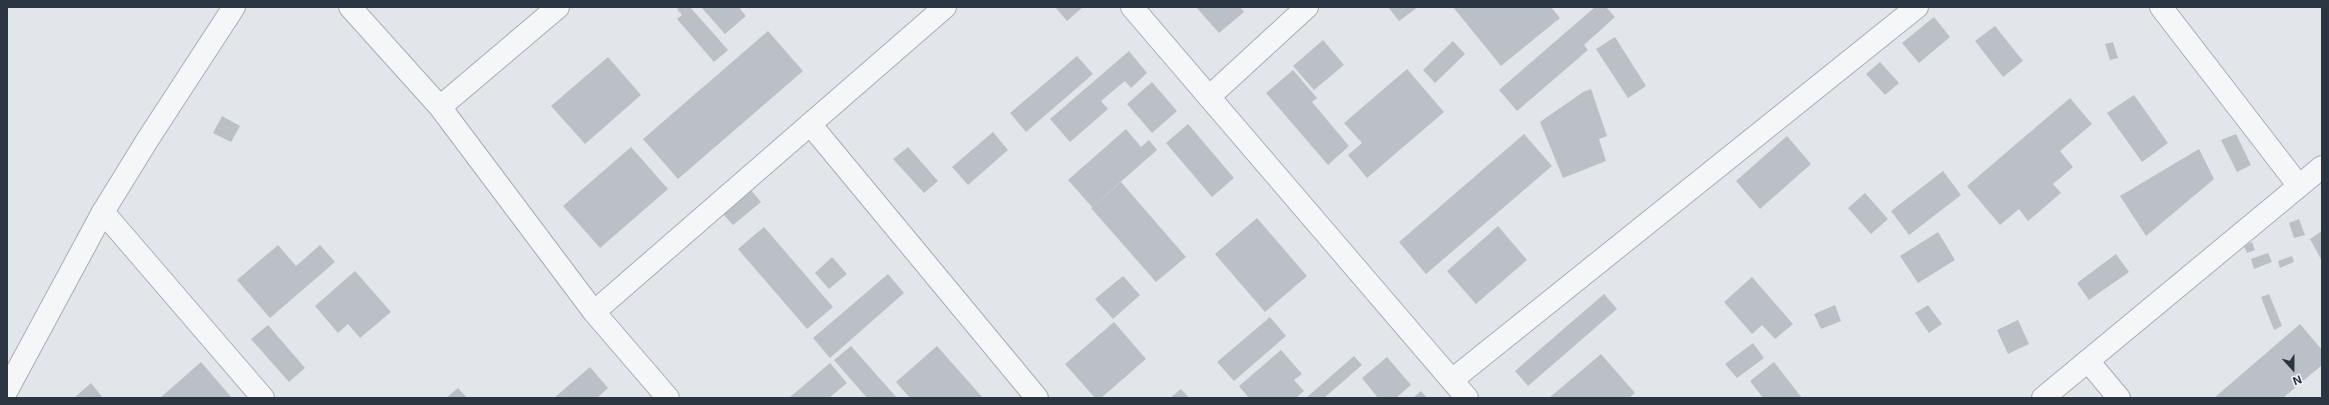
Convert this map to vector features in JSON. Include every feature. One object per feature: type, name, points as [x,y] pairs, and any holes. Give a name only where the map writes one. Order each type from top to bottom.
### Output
[{"type":"street","points":[[7,390],[103,212],[148,139],[234,7]]},
{"type":"street","points":[[350,7],[440,108],[594,312],[668,398]]},
{"type":"street","points":[[440,108],[558,7]]},
{"type":"street","points":[[594,312],[946,7]]},
{"type":"street","points":[[1132,7],[1468,398]]},
{"type":"street","points":[[1210,97],[1307,7]]},
{"type":"street","points":[[1452,380],[1917,7]]},
{"type":"street","points":[[2161,7],[2299,186]]},
{"type":"street","points":[[810,124],[1037,398]]},
{"type":"street","points":[[2043,398],[2322,167]]},
{"type":"street","points":[[103,212],[263,398]]},
{"type":"street","points":[[2088,361],[2119,398]]},
{"type":"building","points":[[680,7],[690,7],[728,50],[714,62],[677,19],[682,15],[677,9]]},
{"type":"building","points":[[701,7],[742,7],[740,9],[746,16],[725,34]]},
{"type":"building","points":[[1055,7],[1083,7],[1067,21]]},
{"type":"building","points":[[1196,7],[1240,7],[1244,12],[1219,33]]},
{"type":"building","points":[[1388,7],[1418,7],[1399,21]]},
{"type":"building","points":[[1453,7],[1551,7],[1560,18],[1501,66]]},
{"type":"building","points":[[1595,7],[1606,7],[1615,17],[1584,45],[1588,50],[1517,111],[1499,90]]},
{"type":"building","points":[[1934,17],[1950,37],[1919,63],[1902,43]]},
{"type":"building","points":[[1995,26],[2023,61],[2003,77],[1975,41]]},
{"type":"building","points":[[768,31],[803,71],[678,179],[643,139]]},
{"type":"building","points":[[1615,37],[1646,86],[1628,98],[1596,49]]},
{"type":"building","points":[[1323,40],[1344,65],[1314,90],[1293,66]]},
{"type":"building","points":[[1453,41],[1465,54],[1435,83],[1423,70]]},
{"type":"building","points":[[2113,42],[2118,58],[2110,60],[2105,44]]},
{"type":"building","points":[[1129,51],[1147,73],[1131,88],[1125,81],[1101,101],[1108,109],[1070,142],[1050,119]]},
{"type":"building","points":[[1077,56],[1093,74],[1026,132],[1010,113]]},
{"type":"building","points":[[608,57],[641,95],[585,144],[551,106]]},
{"type":"building","points":[[1880,62],[1899,83],[1885,95],[1866,74]]},
{"type":"building","points":[[1407,69],[1444,112],[1367,178],[1348,155],[1362,143],[1344,123]]},
{"type":"building","points":[[1293,70],[1317,98],[1312,102],[1349,146],[1328,165],[1266,93]]},
{"type":"building","points":[[1152,82],[1177,111],[1152,133],[1127,104]]},
{"type":"building","points":[[1591,89],[1607,136],[1599,139],[1606,161],[1563,178],[1540,122],[1583,92]]},
{"type":"building","points":[[2134,95],[2168,143],[2142,162],[2107,113]]},
{"type":"building","points":[[2070,98],[2092,124],[2060,151],[2073,167],[2053,184],[2061,193],[2028,221],[2019,209],[2000,225],[1967,186]]},
{"type":"building","points":[[222,116],[240,126],[231,142],[213,133]]},
{"type":"building","points":[[1188,124],[1234,178],[1212,197],[1166,143]]},
{"type":"building","points":[[1126,129],[1141,147],[1149,140],[1157,150],[1092,207],[1068,180]]},
{"type":"building","points":[[993,132],[1008,150],[968,185],[952,167]]},
{"type":"building","points":[[1524,134],[1552,166],[1426,274],[1399,242]]},
{"type":"building","points":[[2236,134],[2251,165],[2237,172],[2221,140]]},
{"type":"building","points":[[1787,136],[1811,164],[1760,209],[1736,181]]},
{"type":"building","points":[[631,147],[668,189],[600,248],[563,206]]},
{"type":"building","points":[[908,147],[938,181],[924,193],[893,159]]},
{"type":"building","points":[[2199,149],[2214,179],[2146,236],[2120,196]]},
{"type":"building","points":[[1943,171],[1961,195],[1909,235],[1891,211]]},
{"type":"building","points":[[1121,182],[1186,257],[1156,282],[1091,208]]},
{"type":"building","points":[[749,188],[761,202],[733,225],[721,212]]},
{"type":"building","points":[[1865,193],[1888,219],[1871,234],[1848,208]]},
{"type":"building","points":[[1257,218],[1307,276],[1265,312],[1215,254]]},
{"type":"building","points":[[2299,219],[2305,235],[2294,238],[2289,223]]},
{"type":"building","points":[[1498,226],[1527,260],[1476,304],[1447,271]]},
{"type":"building","points":[[764,227],[833,307],[807,329],[738,249]]},
{"type":"building","points":[[2322,231],[2322,261],[2310,239]]},
{"type":"building","points":[[1938,232],[1955,260],[1918,283],[1900,256]]},
{"type":"building","points":[[2252,242],[2255,250],[2247,253],[2244,246]]},
{"type":"building","points":[[278,245],[296,266],[320,245],[335,262],[270,318],[237,280]]},
{"type":"building","points":[[2268,253],[2272,262],[2254,269],[2251,259]]},
{"type":"building","points":[[2116,254],[2129,272],[2089,300],[2077,283]]},
{"type":"building","points":[[2292,256],[2294,262],[2280,268],[2278,261]]},
{"type":"building","points":[[832,257],[847,274],[829,289],[815,273]]},
{"type":"building","points":[[355,271],[391,312],[360,338],[348,324],[338,333],[315,306]]},
{"type":"building","points":[[888,274],[904,293],[830,358],[813,338]]},
{"type":"building","points":[[1123,276],[1140,295],[1113,319],[1095,299]]},
{"type":"building","points":[[1752,277],[1793,324],[1775,339],[1762,325],[1752,334],[1724,302]]},
{"type":"building","points":[[1604,294],[1617,309],[1528,386],[1515,371]]},
{"type":"building","points":[[2269,294],[2282,326],[2274,330],[2261,297]]},
{"type":"building","points":[[1835,305],[1841,321],[1821,329],[1814,314]]},
{"type":"building","points":[[1928,305],[1942,324],[1929,333],[1915,313]]},
{"type":"building","points":[[1270,317],[1286,336],[1234,381],[1217,362]]},
{"type":"building","points":[[2018,320],[2029,344],[2008,354],[1997,330]]},
{"type":"building","points":[[1114,322],[1146,359],[1101,398],[1095,398],[1065,364]]},
{"type":"building","points":[[2300,324],[2322,350],[2322,365],[2283,398],[2214,398]]},
{"type":"building","points":[[268,325],[305,368],[289,382],[251,339]]},
{"type":"building","points":[[1753,343],[1764,358],[1737,378],[1725,364]]},
{"type":"building","points":[[851,346],[897,398],[867,398],[834,360]]},
{"type":"building","points":[[937,346],[983,398],[910,398],[896,382]]},
{"type":"building","points":[[1281,350],[1302,374],[1294,380],[1304,391],[1296,398],[1249,398],[1239,386]]},
{"type":"building","points":[[1601,354],[1635,393],[1629,398],[1549,398]]},
{"type":"building","points":[[1354,356],[1362,365],[1324,398],[1306,398]]},
{"type":"building","points":[[1387,357],[1411,385],[1396,398],[1378,398],[1362,378]]},
{"type":"building","points":[[201,362],[232,398],[160,398]]},
{"type":"building","points":[[1774,362],[1802,398],[1763,398],[1750,381]]},
{"type":"building","points":[[830,363],[847,383],[829,398],[789,398]]},
{"type":"building","points":[[590,367],[608,388],[597,398],[554,398]]},
{"type":"building","points":[[91,383],[103,398],[74,398]]},
{"type":"building","points":[[458,388],[467,398],[446,398]]},
{"type":"building","points":[[1181,389],[1189,398],[1170,398]]},
{"type":"building","points":[[1421,391],[1427,398],[1413,398]]}]
